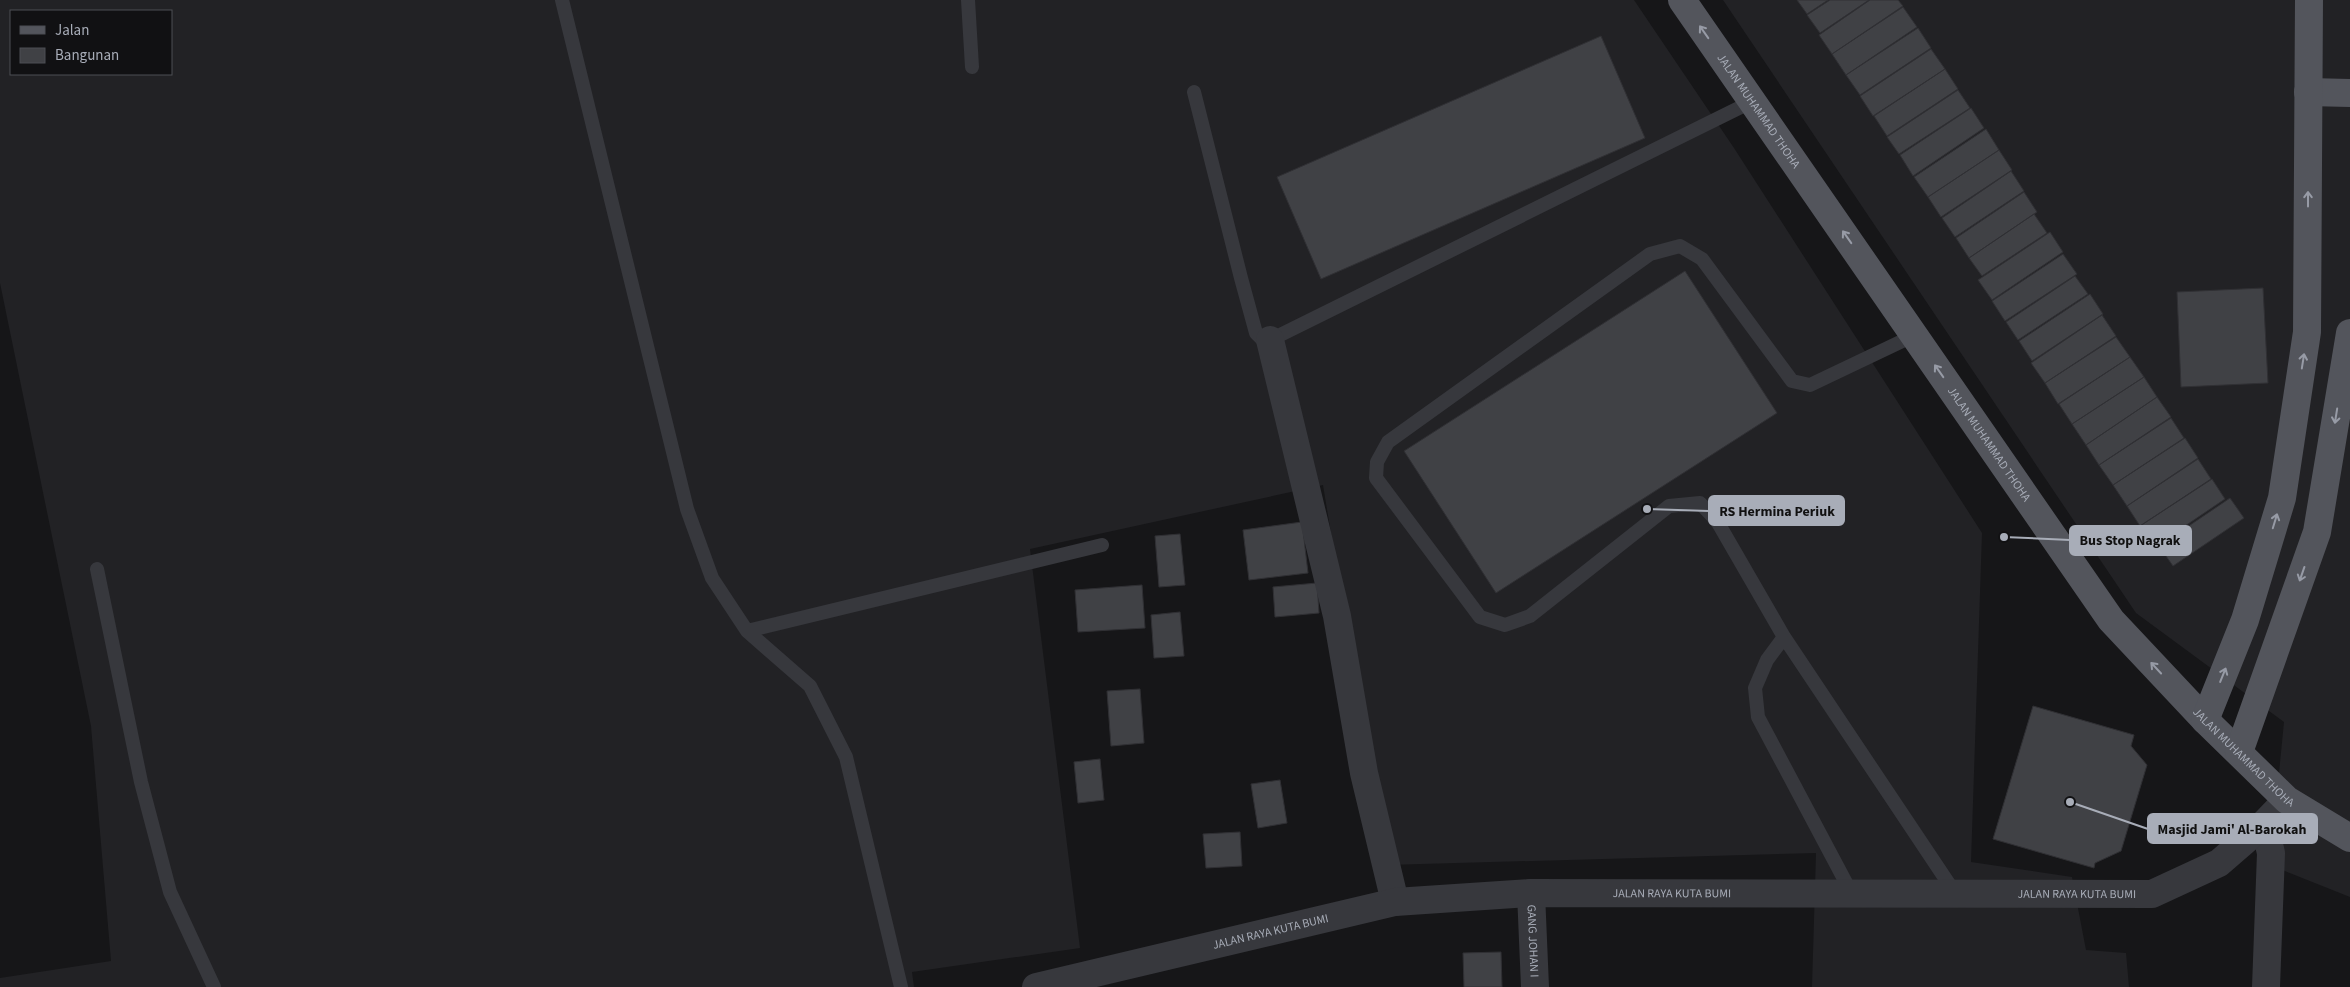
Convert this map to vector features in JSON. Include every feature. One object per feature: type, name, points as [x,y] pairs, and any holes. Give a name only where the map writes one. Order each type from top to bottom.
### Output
[{"type":"main road","name":"JALAN MUHAMMAD THOHA","points":[[1682,0],[2111,620],[2205,720],[2287,800],[2350,838]]},
{"type":"main road","points":[[2205,720],[2245,620],[2282,498],[2307,332],[2309,0]]},
{"type":"main road","points":[[2308,92],[2350,94]]},
{"type":"main road","points":[[2239,752],[2317,532],[2350,333],[2307,332]]},
{"type":"street","points":[[1270,340],[1338,616],[1364,773],[1395,902]]},
{"type":"street","name":"JALAN RAYA KUTA BUMI","points":[[1036,987],[1395,902],[1531,893],[2152,894],[2219,862],[2264,824],[2287,800]]},
{"type":"street","points":[[2264,824],[2271,853],[2266,987]]},
{"type":"street","name":"GANG JOHAN I","points":[[1531,893],[1535,987]]},
{"type":"lane","points":[[562,0],[687,509],[712,578],[747,631],[810,686],[846,757],[901,987]]},
{"type":"lane","points":[[968,0],[972,67]]},
{"type":"lane","points":[[1194,92],[1256,333],[1262,340],[1270,340],[1700,130],[1753,101]]},
{"type":"lane","points":[[1914,335],[1810,385],[1792,381],[1702,259],[1680,246],[1650,254],[1388,442],[1377,462],[1376,478],[1480,616],[1505,625],[1530,616],[1670,506],[1700,503],[1717,521],[1784,637],[1955,893]]},
{"type":"lane","points":[[747,631],[1102,545]]},
{"type":"lane","points":[[97,570],[141,782],[170,892],[214,987]]},
{"type":"lane","points":[[1784,637],[1767,660],[1755,688],[1758,717],[1852,894]]},
{"type":"shaded area","points":[[0,0],[1634,0],[1734,148],[1982,533],[1971,862],[2072,877],[2086,950],[2126,953],[2129,987],[1812,987],[1816,853],[1386,865],[1323,485],[1030,549],[1080,948],[912,972],[914,987],[0,987],[0,978],[111,961],[91,726],[0,283]]},
{"type":"shaded area","points":[[1723,0],[2350,0],[2350,897],[2270,865],[2284,722],[2136,613]]},
{"type":"building","points":[[1797,0],[1828,0],[1807,14]]},
{"type":"building","points":[[1830,0],[1869,0],[1820,33],[1807,15]]},
{"type":"building","points":[[1870,0],[1898,0],[1903,6],[1832,54],[1819,35]]},
{"type":"building","points":[[1903,7],[1917,27],[1846,75],[1832,54]]},
{"type":"building","points":[[1918,28],[1931,48],[1860,95],[1846,75]]},
{"type":"building","points":[[1601,36],[1645,138],[1321,279],[1277,177]]},
{"type":"building","points":[[1931,49],[1945,69],[1873,116],[1860,96]]},
{"type":"building","points":[[1945,69],[1958,89],[1887,136],[1874,116]]},
{"type":"building","points":[[1958,90],[1970,108],[1899,154],[1887,137]]},
{"type":"building","points":[[1971,108],[1984,128],[1913,176],[1900,155]]},
{"type":"building","points":[[1986,129],[1999,150],[1928,197],[1914,177]]},
{"type":"building","points":[[1999,150],[2012,170],[1941,217],[1928,197]]},
{"type":"building","points":[[2011,171],[2024,191],[1955,237],[1942,218]]},
{"type":"building","points":[[2024,192],[2037,212],[1969,258],[1956,238]]},
{"type":"building","points":[[2034,214],[2047,233],[1982,276],[1969,258]]},
{"type":"building","points":[[2050,232],[2063,252],[1992,300],[1978,280]]},
{"type":"building","points":[[2063,254],[2077,274],[2005,321],[1992,301]]},
{"type":"building","points":[[1685,271],[1777,413],[1496,593],[1404,451]]},
{"type":"building","points":[[2075,276],[2088,294],[2018,340],[2006,322]]},
{"type":"building","points":[[2263,288],[2268,383],[2181,387],[2177,292]]},
{"type":"building","points":[[2090,294],[2103,314],[2032,361],[2019,341]]},
{"type":"building","points":[[2102,315],[2116,336],[2045,383],[2031,363]]},
{"type":"building","points":[[2116,337],[2130,357],[2058,404],[2045,383]]},
{"type":"building","points":[[2130,357],[2144,377],[2072,424],[2059,404]]},
{"type":"building","points":[[2144,377],[2157,397],[2086,445],[2072,424]]},
{"type":"building","points":[[2157,397],[2171,417],[2099,465],[2086,445]]},
{"type":"building","points":[[2171,418],[2184,438],[2113,485],[2099,465]]},
{"type":"building","points":[[2185,438],[2198,458],[2127,506],[2113,485]]},
{"type":"building","points":[[2198,459],[2211,479],[2140,526],[2127,506]]},
{"type":"building","points":[[2212,479],[2225,499],[2154,547],[2140,526]]},
{"type":"building","points":[[2230,498],[2244,518],[2173,566],[2159,546]]},
{"type":"building","points":[[1302,522],[1308,573],[1249,580],[1243,530]]},
{"type":"building","points":[[1180,534],[1185,585],[1159,587],[1155,536]]},
{"type":"building","points":[[1317,583],[1319,613],[1275,617],[1273,587]]},
{"type":"building","points":[[1142,585],[1145,628],[1078,632],[1075,590]]},
{"type":"building","points":[[1180,612],[1184,656],[1154,658],[1151,615]]},
{"type":"building","points":[[1140,689],[1144,743],[1111,746],[1107,691]]},
{"type":"building","points":[[2033,706],[2134,735],[2131,746],[2147,765],[2121,851],[2095,863],[2094,868],[1993,839]]},
{"type":"building","points":[[1100,759],[1104,800],[1078,803],[1074,762]]},
{"type":"building","points":[[1280,780],[1287,823],[1258,828],[1251,784]]},
{"type":"building","points":[[1240,832],[1242,866],[1206,868],[1203,834]]},
{"type":"building","points":[[1501,952],[1502,987],[1464,987],[1463,953]]},
{"type":"place","name":"RS Hermina Periuk","points":[[1647,509]]},
{"type":"place","name":"Bus Stop Nagrak","points":[[2004,537]]},
{"type":"place","name":"Masjid Jami' Al-Barokah","points":[[2070,802]]}]
